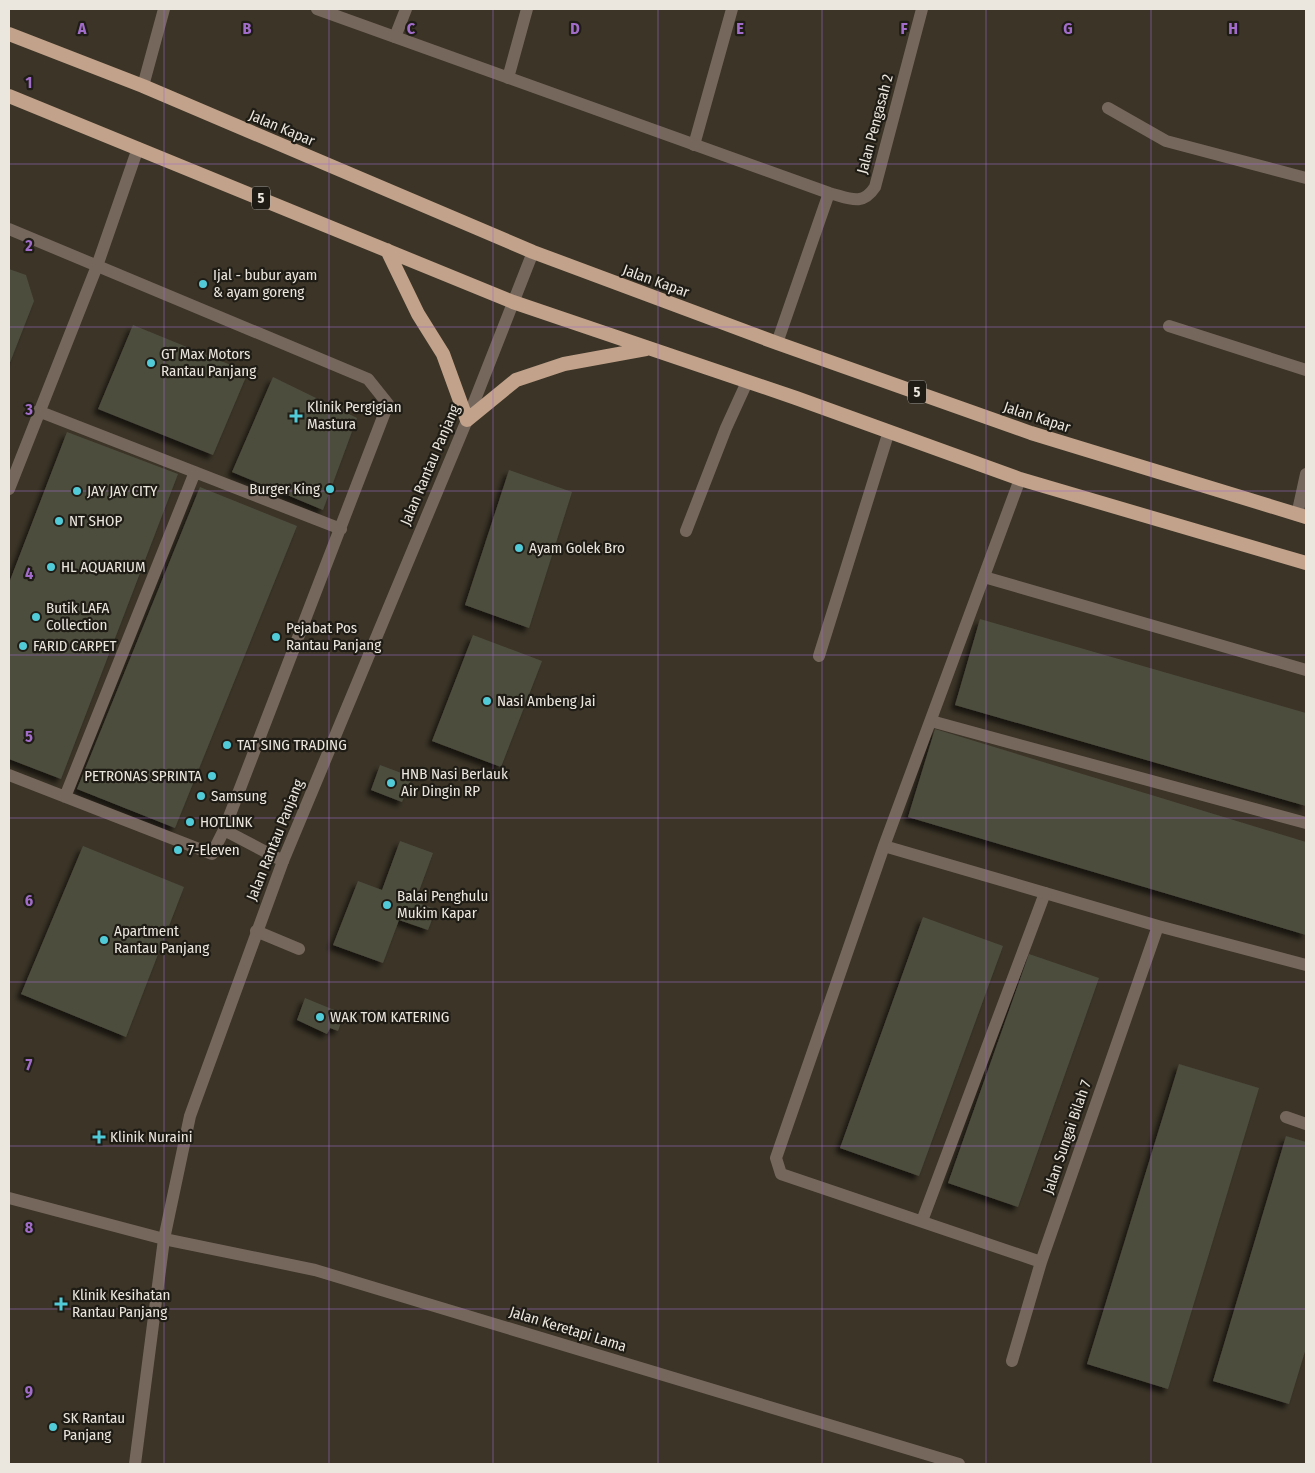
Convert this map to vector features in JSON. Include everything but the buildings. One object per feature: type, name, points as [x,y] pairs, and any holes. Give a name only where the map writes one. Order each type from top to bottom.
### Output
[{"type":"highway","name":"Jalan Kapar","points":[[9,34],[143,86],[532,252],[777,343],[1031,433],[1301,516]]},
{"type":"highway","name":"5","points":[[9,96],[513,302],[1020,478],[1306,563]]},
{"type":"highway","points":[[387,250],[418,314],[443,354],[466,420],[516,380],[564,364],[649,349]]},
{"type":"street","points":[[143,86],[164,9]]},
{"type":"street","points":[[316,9],[829,193],[777,343]]},
{"type":"street","points":[[395,37],[406,9]]},
{"type":"street","points":[[508,78],[527,9]]},
{"type":"street","points":[[694,144],[732,9]]},
{"type":"street","name":"Jalan Pengasah 2","points":[[829,193],[860,200],[869,196],[875,187],[922,9]]},
{"type":"street","points":[[1108,108],[1166,142],[1306,178]]},
{"type":"street","points":[[9,489],[38,410],[97,266],[138,148]]},
{"type":"street","points":[[9,229],[368,379],[388,404],[224,830],[212,854],[9,775]]},
{"type":"street","name":"Jalan Rantau Panjang","points":[[135,1464],[164,1239],[190,1116],[283,861],[466,420],[532,252]]},
{"type":"street","points":[[1169,326],[1306,370]]},
{"type":"street","points":[[686,532],[726,428],[747,382]]},
{"type":"street","points":[[38,410],[341,529]]},
{"type":"street","points":[[819,656],[889,431]]},
{"type":"street","points":[[65,797],[195,472]]},
{"type":"street","points":[[1301,516],[1306,474]]},
{"type":"street","points":[[1020,478],[884,846],[776,1158],[781,1174],[1041,1262]]},
{"type":"street","points":[[984,577],[1306,670]]},
{"type":"street","points":[[931,721],[1306,823]]},
{"type":"street","points":[[224,830],[283,861]]},
{"type":"street","points":[[884,846],[1158,926],[1306,965]]},
{"type":"street","points":[[922,1221],[1045,893]]},
{"type":"street","name":"Jalan Sungai Bilah 7","points":[[1012,1361],[1041,1262],[1158,926]]},
{"type":"street","points":[[256,931],[299,949]]},
{"type":"street","points":[[1286,1117],[1306,1124]]},
{"type":"street","name":"Jalan Keretapi Lama","points":[[9,1198],[164,1239],[315,1270],[928,1460],[959,1464]]},
{"type":"place","name":"Ijal - bubur ayam & ayam goreng","points":[[203,284]]},
{"type":"place","name":"GT Max Motors Rantau Panjang","points":[[151,363]]},
{"type":"place","name":"Klinik Pergigian Mastura","points":[[296,416]]},
{"type":"place","name":"Burger King","points":[[330,489]]},
{"type":"place","name":"JAY JAY CITY","points":[[77,491]]},
{"type":"place","name":"NT SHOP","points":[[59,521]]},
{"type":"place","name":"Ayam Golek Bro","points":[[519,548]]},
{"type":"place","name":"HL AQUARIUM","points":[[51,567]]},
{"type":"place","name":"Butik LAFA Collection","points":[[36,617]]},
{"type":"place","name":"Pejabat Pos Rantau Panjang","points":[[276,637]]},
{"type":"place","name":"FARID CARPET","points":[[23,646]]},
{"type":"place","name":"Nasi Ambeng Jai","points":[[487,701]]},
{"type":"place","name":"TAT SING TRADING","points":[[227,745]]},
{"type":"place","name":"PETRONAS SPRINTA","points":[[212,776]]},
{"type":"place","name":"HNB Nasi Berlauk Air Dingin RP","points":[[391,783]]},
{"type":"place","name":"Samsung","points":[[201,796]]},
{"type":"place","name":"HOTLINK","points":[[190,822]]},
{"type":"place","name":"7-Eleven","points":[[178,850]]},
{"type":"place","name":"Balai Penghulu Mukim Kapar","points":[[387,905]]},
{"type":"place","name":"Apartment Rantau Panjang","points":[[104,940]]},
{"type":"place","name":"WAK TOM KATERING","points":[[320,1017]]},
{"type":"place","name":"Klinik Nuraini","points":[[99,1137]]},
{"type":"place","name":"Klinik Kesihatan Rantau Panjang","points":[[61,1304]]},
{"type":"place","name":"SK Rantau Panjang","points":[[53,1427]]}]
